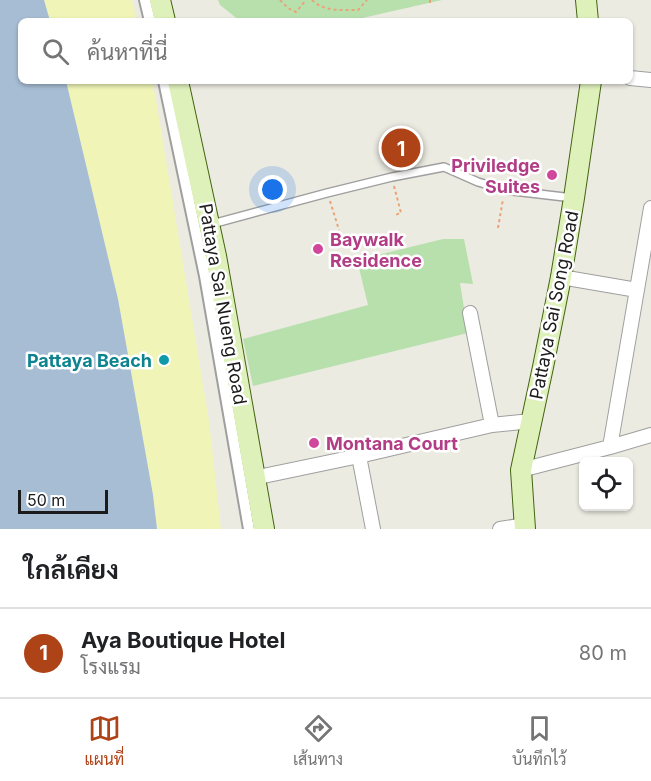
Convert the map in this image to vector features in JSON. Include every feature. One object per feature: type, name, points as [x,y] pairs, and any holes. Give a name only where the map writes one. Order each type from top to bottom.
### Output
[{"type":"main road","points":[[160,0],[164,18]]},
{"type":"main road","points":[[586,0],[588,18]]},
{"type":"main road","name":"Pattaya Sai Nueng Road","points":[[179,84],[210,225],[264,529]]},
{"type":"main road","name":"Pattaya Sai Song Road","points":[[525,527],[521,470],[561,277],[591,84]]},
{"type":"street","points":[[145,0],[149,18]]},
{"type":"street","points":[[633,78],[651,80]]},
{"type":"street","points":[[165,84],[205,276],[249,529]]},
{"type":"street","points":[[610,447],[651,208]]},
{"type":"street","points":[[561,277],[638,290]]},
{"type":"street","points":[[470,313],[492,425]]},
{"type":"street","points":[[254,477],[359,456],[492,425],[531,421]]},
{"type":"street","points":[[521,470],[651,435]]},
{"type":"street","points":[[359,456],[374,529]]},
{"type":"street","points":[[500,529],[525,527]]},
{"type":"lane","points":[[210,225],[327,193],[444,166],[478,182],[505,190],[574,198]]},
{"type":"path","points":[[280,0],[296,12],[306,0]]},
{"type":"path","points":[[312,0],[318,6],[334,10],[358,10],[367,0]]},
{"type":"path","points":[[392,177],[401,213],[395,214]]},
{"type":"path","points":[[498,228],[505,190]]},
{"type":"path","points":[[327,193],[339,230]]},
{"type":"shaded area","points":[[218,0],[442,0],[362,18],[236,18],[220,5]]},
{"type":"shaded area","points":[[443,239],[464,239],[473,284],[460,283],[468,333],[253,386],[243,339],[368,305],[357,260]]},
{"type":"sand","points":[[44,0],[132,0],[136,18],[49,18]]},
{"type":"sand","name":"Pattaya Beach","points":[[67,84],[153,84],[209,421],[221,529],[157,529],[118,299]]},
{"type":"water","points":[[0,0],[44,0],[49,18],[18,18],[18,84],[67,84],[118,299],[157,529],[0,529]]},
{"type":"place","name":"Aya Boutique Hotel","points":[[401,148]]},
{"type":"place","name":"Priviledge Suites","points":[[552,175]]},
{"type":"place","name":"Baywalk Residence","points":[[318,249]]},
{"type":"place","name":"Pattaya Beach","points":[[164,360]]},
{"type":"place","name":"Montana Court","points":[[314,443]]}]
